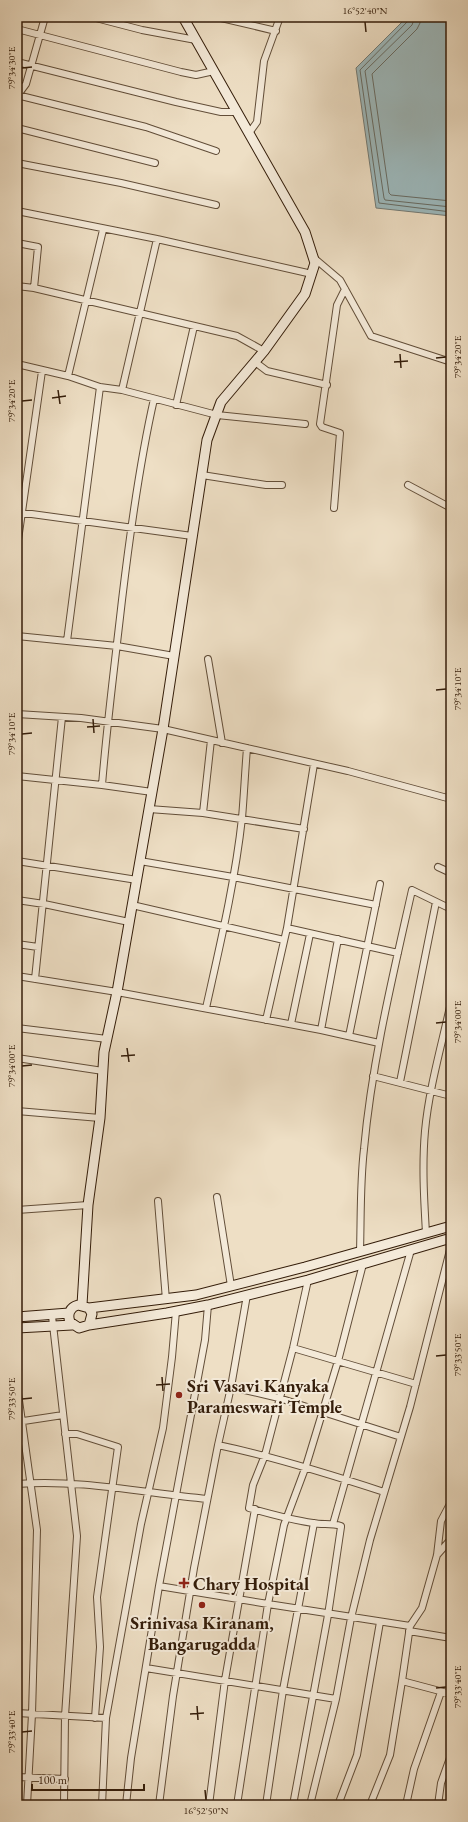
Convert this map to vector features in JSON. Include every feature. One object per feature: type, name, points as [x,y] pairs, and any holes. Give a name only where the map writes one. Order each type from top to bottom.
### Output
[{"type":"street","points":[[45,17],[26,84],[17,95],[146,127],[216,151]]},
{"type":"street","points":[[92,17],[142,30],[196,40]]},
{"type":"street","points":[[89,1325],[92,1314],[85,1306],[88,1205],[100,1118],[107,1039],[117,992],[152,792],[207,440],[222,402],[264,351],[306,294],[315,263],[305,232],[183,17]]},
{"type":"street","points":[[217,17],[276,31]]},
{"type":"street","points":[[249,133],[257,122],[264,61],[280,17]]},
{"type":"street","points":[[17,29],[181,72],[196,75],[214,72]]},
{"type":"street","points":[[17,62],[176,102],[221,112],[237,112]]},
{"type":"street","points":[[17,128],[155,163]]},
{"type":"street","points":[[17,163],[121,183],[216,205]]},
{"type":"street","points":[[17,211],[103,230],[157,239],[312,274]]},
{"type":"street","points":[[68,376],[103,230]]},
{"type":"street","points":[[122,390],[157,239]]},
{"type":"street","points":[[17,243],[38,247],[34,288]]},
{"type":"street","points":[[314,258],[340,280],[370,336],[451,362]]},
{"type":"street","points":[[17,286],[34,288],[87,300],[140,314],[237,336],[264,351]]},
{"type":"street","points":[[334,508],[340,433],[320,424],[327,386],[337,306],[345,289]]},
{"type":"street","points":[[176,405],[194,326]]},
{"type":"street","points":[[255,362],[267,371],[327,386]]},
{"type":"street","points":[[17,364],[68,376],[100,387],[122,390],[217,415],[305,424]]},
{"type":"street","points":[[17,547],[19,512],[42,371]]},
{"type":"street","points":[[67,641],[100,387]]},
{"type":"street","points":[[102,785],[107,722],[131,528],[146,436],[154,399]]},
{"type":"street","points":[[202,475],[266,485],[282,485]]},
{"type":"street","points":[[408,484],[451,508]]},
{"type":"street","points":[[19,512],[192,536]]},
{"type":"street","points":[[17,636],[116,646],[174,656]]},
{"type":"street","points":[[208,659],[222,742]]},
{"type":"street","points":[[17,714],[81,718],[162,729],[314,764],[451,799]]},
{"type":"street","points":[[35,979],[44,904],[62,717]]},
{"type":"street","points":[[203,813],[211,740]]},
{"type":"street","points":[[206,1008],[233,877],[242,819],[247,748]]},
{"type":"street","points":[[266,1020],[287,928],[314,764]]},
{"type":"street","points":[[17,776],[152,792]]},
{"type":"street","points":[[149,809],[203,813],[304,829]]},
{"type":"street","points":[[17,861],[136,880]]},
{"type":"street","points":[[140,861],[233,877],[376,905]]},
{"type":"street","points":[[438,867],[451,873]]},
{"type":"street","points":[[349,1036],[380,884]]},
{"type":"street","points":[[360,1252],[363,1150],[373,1076],[412,890],[451,909]]},
{"type":"street","points":[[17,900],[44,904],[129,922]]},
{"type":"street","points":[[400,1082],[436,902]]},
{"type":"street","points":[[132,905],[284,940]]},
{"type":"street","points":[[287,928],[398,952]]},
{"type":"street","points":[[291,1024],[310,934]]},
{"type":"street","points":[[321,1030],[338,939]]},
{"type":"street","points":[[17,944],[38,947]]},
{"type":"street","points":[[17,976],[206,1008],[380,1043]]},
{"type":"street","points":[[426,1233],[424,1179],[425,1131],[431,1092],[451,1002]]},
{"type":"street","points":[[17,1028],[107,1039]]},
{"type":"street","points":[[17,1058],[103,1071]]},
{"type":"street","points":[[373,1076],[451,1096]]},
{"type":"street","points":[[17,1111],[100,1118]]},
{"type":"street","points":[[217,1197],[231,1286]]},
{"type":"street","points":[[158,1201],[166,1300]]},
{"type":"street","points":[[17,1210],[88,1205]]},
{"type":"street","points":[[17,1317],[52,1316],[69,1313],[75,1306],[166,1300],[196,1295],[360,1252],[451,1226]]},
{"type":"street","points":[[17,1328],[72,1325],[82,1328],[89,1325],[208,1305],[308,1280],[451,1238]]},
{"type":"street","points":[[310,1805],[336,1699],[351,1618],[370,1540],[416,1384],[451,1246]]},
{"type":"street","points":[[333,1524],[411,1250]]},
{"type":"street","points":[[237,1805],[268,1604],[284,1525],[306,1466],[338,1361],[363,1264]]},
{"type":"street","points":[[293,1805],[328,1615],[341,1527],[333,1524],[314,1523],[249,1508],[249,1504],[253,1485],[265,1455],[293,1348],[308,1280]]},
{"type":"street","points":[[159,1805],[190,1591],[248,1295]]},
{"type":"street","points":[[126,1805],[130,1758],[175,1496],[205,1340],[208,1305]]},
{"type":"street","points":[[102,1805],[106,1718],[148,1493],[163,1428],[176,1311]]},
{"type":"street","points":[[69,1313],[69,1318],[72,1325]]},
{"type":"street","points":[[52,1316],[52,1327],[72,1485],[76,1536],[66,1716],[64,1805]]},
{"type":"street","points":[[293,1348],[416,1384]]},
{"type":"street","points":[[17,1386],[20,1422],[31,1483],[37,1530],[32,1714],[27,1805]]},
{"type":"street","points":[[231,1387],[279,1398],[401,1437]]},
{"type":"street","points":[[20,1422],[63,1415]]},
{"type":"street","points":[[65,1434],[77,1434],[118,1447],[97,1597],[100,1647],[95,1718]]},
{"type":"street","points":[[218,1445],[306,1466],[384,1492]]},
{"type":"street","points":[[17,1484],[31,1483],[112,1487],[148,1493],[207,1499]]},
{"type":"street","points":[[370,1805],[390,1755],[410,1628],[422,1608],[437,1555],[441,1521],[451,1502]]},
{"type":"street","points":[[209,1805],[225,1680],[255,1509]]},
{"type":"street","points":[[266,1805],[283,1690],[314,1523]]},
{"type":"street","points":[[437,1555],[451,1539]]},
{"type":"street","points":[[159,1586],[328,1615],[380,1622],[451,1638]]},
{"type":"street","points":[[338,1805],[357,1755],[380,1622]]},
{"type":"street","points":[[146,1668],[336,1699]]},
{"type":"street","points":[[402,1680],[451,1694]]},
{"type":"street","points":[[406,1805],[414,1769],[441,1692]]},
{"type":"street","points":[[17,1713],[106,1718]]},
{"type":"street","points":[[438,1805],[441,1783],[451,1755]]},
{"type":"street","points":[[17,1777],[65,1779]]},
{"type":"water","points":[[407,17],[451,17],[451,216],[376,208],[356,68]]},
{"type":"place","name":"Sri Vasavi Kanyaka Parameswari Temple","points":[[179,1395]]},
{"type":"place","name":"Chary Hospital","points":[[184,1583]]},
{"type":"place","name":"Srinivasa Kiranam, Bangarugadda","points":[[202,1605]]}]
